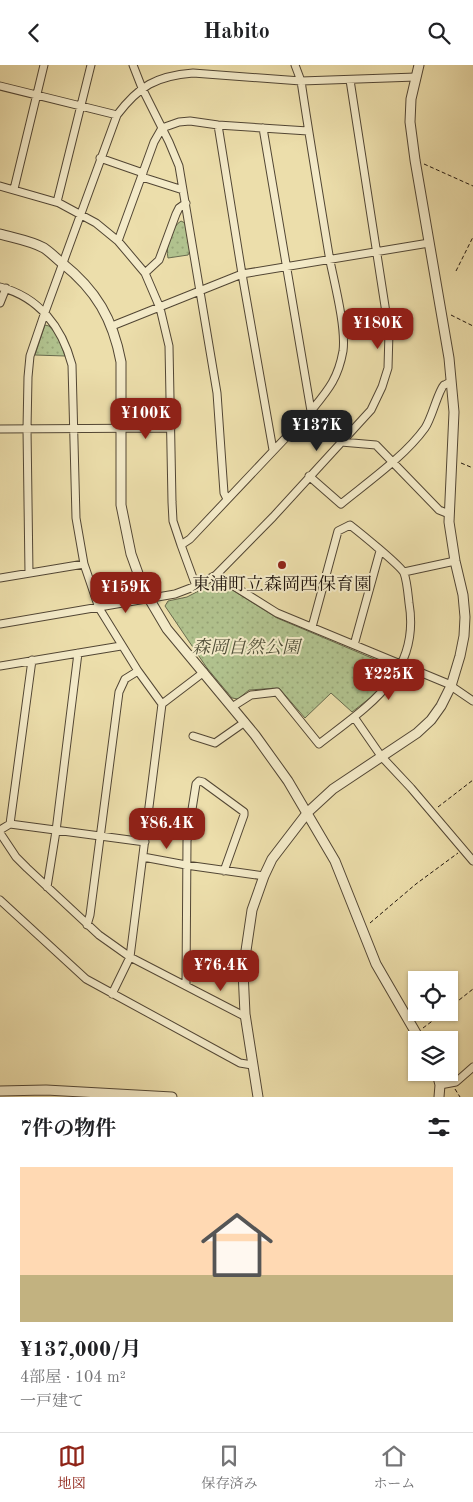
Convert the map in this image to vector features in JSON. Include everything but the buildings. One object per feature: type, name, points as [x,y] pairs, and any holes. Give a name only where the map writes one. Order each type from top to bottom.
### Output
[{"type":"street","points":[[14,189],[44,65]]},
{"type":"street","points":[[57,202],[91,65]]},
{"type":"street","points":[[133,65],[179,166],[218,393],[224,493],[228,499]]},
{"type":"street","points":[[181,545],[190,539],[311,411],[328,390],[336,376],[343,351],[342,327],[301,81],[295,65]]},
{"type":"street","points":[[258,1097],[246,1017],[243,971],[252,910],[272,859],[308,812],[333,789],[424,727],[441,706],[451,685],[460,656],[465,617],[463,595],[454,561],[449,514],[454,412],[442,311],[410,122],[411,99],[419,65]]},
{"type":"street","points":[[29,573],[27,429],[30,356],[100,158],[117,115],[127,102],[142,88],[162,78],[176,74],[193,73],[301,81],[416,77]]},
{"type":"street","points":[[0,624],[150,600],[175,594],[196,586],[216,575],[371,410],[382,387],[388,368],[389,332],[350,80]]},
{"type":"street","points":[[0,86],[117,115]]},
{"type":"street","points":[[118,241],[154,142],[162,128],[179,122],[190,121],[218,125],[308,131]]},
{"type":"street","points":[[218,125],[273,450]]},
{"type":"street","points":[[263,127],[311,411],[341,442],[376,445],[439,510],[449,514]]},
{"type":"street","points":[[100,158],[183,190]]},
{"type":"street","points":[[0,186],[57,202],[80,213],[118,241],[145,273],[160,308],[169,346],[173,521],[196,586]]},
{"type":"street","points":[[145,273],[159,260],[176,214],[179,208],[186,203]]},
{"type":"street","points":[[0,234],[43,247],[87,285],[112,326],[121,362],[121,505],[126,537],[136,571],[150,600],[168,629],[272,757],[308,812],[335,861],[376,964],[415,1031]]},
{"type":"street","points":[[112,326],[242,274],[429,243]]},
{"type":"street","points":[[0,303],[3,288],[27,298],[45,312],[62,336],[72,365],[76,518],[84,564],[99,607],[121,646],[162,704],[130,957],[112,994]]},
{"type":"street","points":[[309,476],[341,505],[392,462],[426,427],[441,390],[444,385],[451,382]]},
{"type":"street","points":[[0,429],[171,428]]},
{"type":"street","points":[[232,707],[251,695],[277,692],[319,744],[354,717],[392,681],[409,644],[412,621],[404,571],[350,525],[338,531],[312,627]]},
{"type":"street","points":[[354,645],[380,551]]},
{"type":"street","points":[[404,571],[454,561]]},
{"type":"street","points":[[0,578],[84,564]]},
{"type":"street","points":[[216,575],[277,613],[451,685],[473,701]]},
{"type":"street","points":[[0,666],[121,646]]},
{"type":"street","points":[[47,887],[56,831],[78,653]]},
{"type":"street","points":[[10,824],[32,660]]},
{"type":"street","points":[[87,925],[101,836],[119,691],[125,679],[138,671]]},
{"type":"street","points":[[162,704],[204,672]]},
{"type":"street","points":[[354,717],[381,756],[473,861]]},
{"type":"street","points":[[193,736],[215,743],[244,722]]},
{"type":"street","points":[[186,985],[187,841],[196,784],[199,781],[203,781],[244,812],[224,871]]},
{"type":"street","points":[[145,842],[10,824],[0,831],[16,857],[99,935],[130,957],[246,1017]]},
{"type":"street","points":[[143,857],[264,877]]},
{"type":"street","points":[[0,900],[86,979],[240,1063],[252,1065]]},
{"type":"street","points":[[440,1085],[456,1082],[473,1067]]},
{"type":"street","points":[[439,1081],[439,1097]]},
{"type":"street","points":[[0,1091],[46,1090],[172,1097]]},
{"type":"path","points":[[415,160],[473,186]]},
{"type":"path","points":[[456,271],[473,237]]},
{"type":"path","points":[[442,311],[473,326]]},
{"type":"path","points":[[451,458],[473,467]]},
{"type":"path","points":[[431,812],[473,779]]},
{"type":"path","points":[[370,923],[416,884],[463,849]]},
{"type":"path","points":[[458,1001],[473,989]]},
{"type":"path","points":[[424,1031],[435,1021]]},
{"type":"green space","points":[[181,221],[185,223],[190,251],[188,255],[168,258],[170,237],[175,227]]},
{"type":"green space","points":[[45,325],[49,326],[58,336],[65,356],[35,355]]},
{"type":"green space","name":"森岡自然公園","points":[[218,581],[277,618],[393,667],[394,670],[375,694],[352,712],[331,693],[305,718],[279,688],[249,690],[238,699],[232,698],[207,668],[165,606],[168,601],[187,597]]},
{"type":"place","name":"東浦町立森岡西保育園","points":[[282,565]]}]
